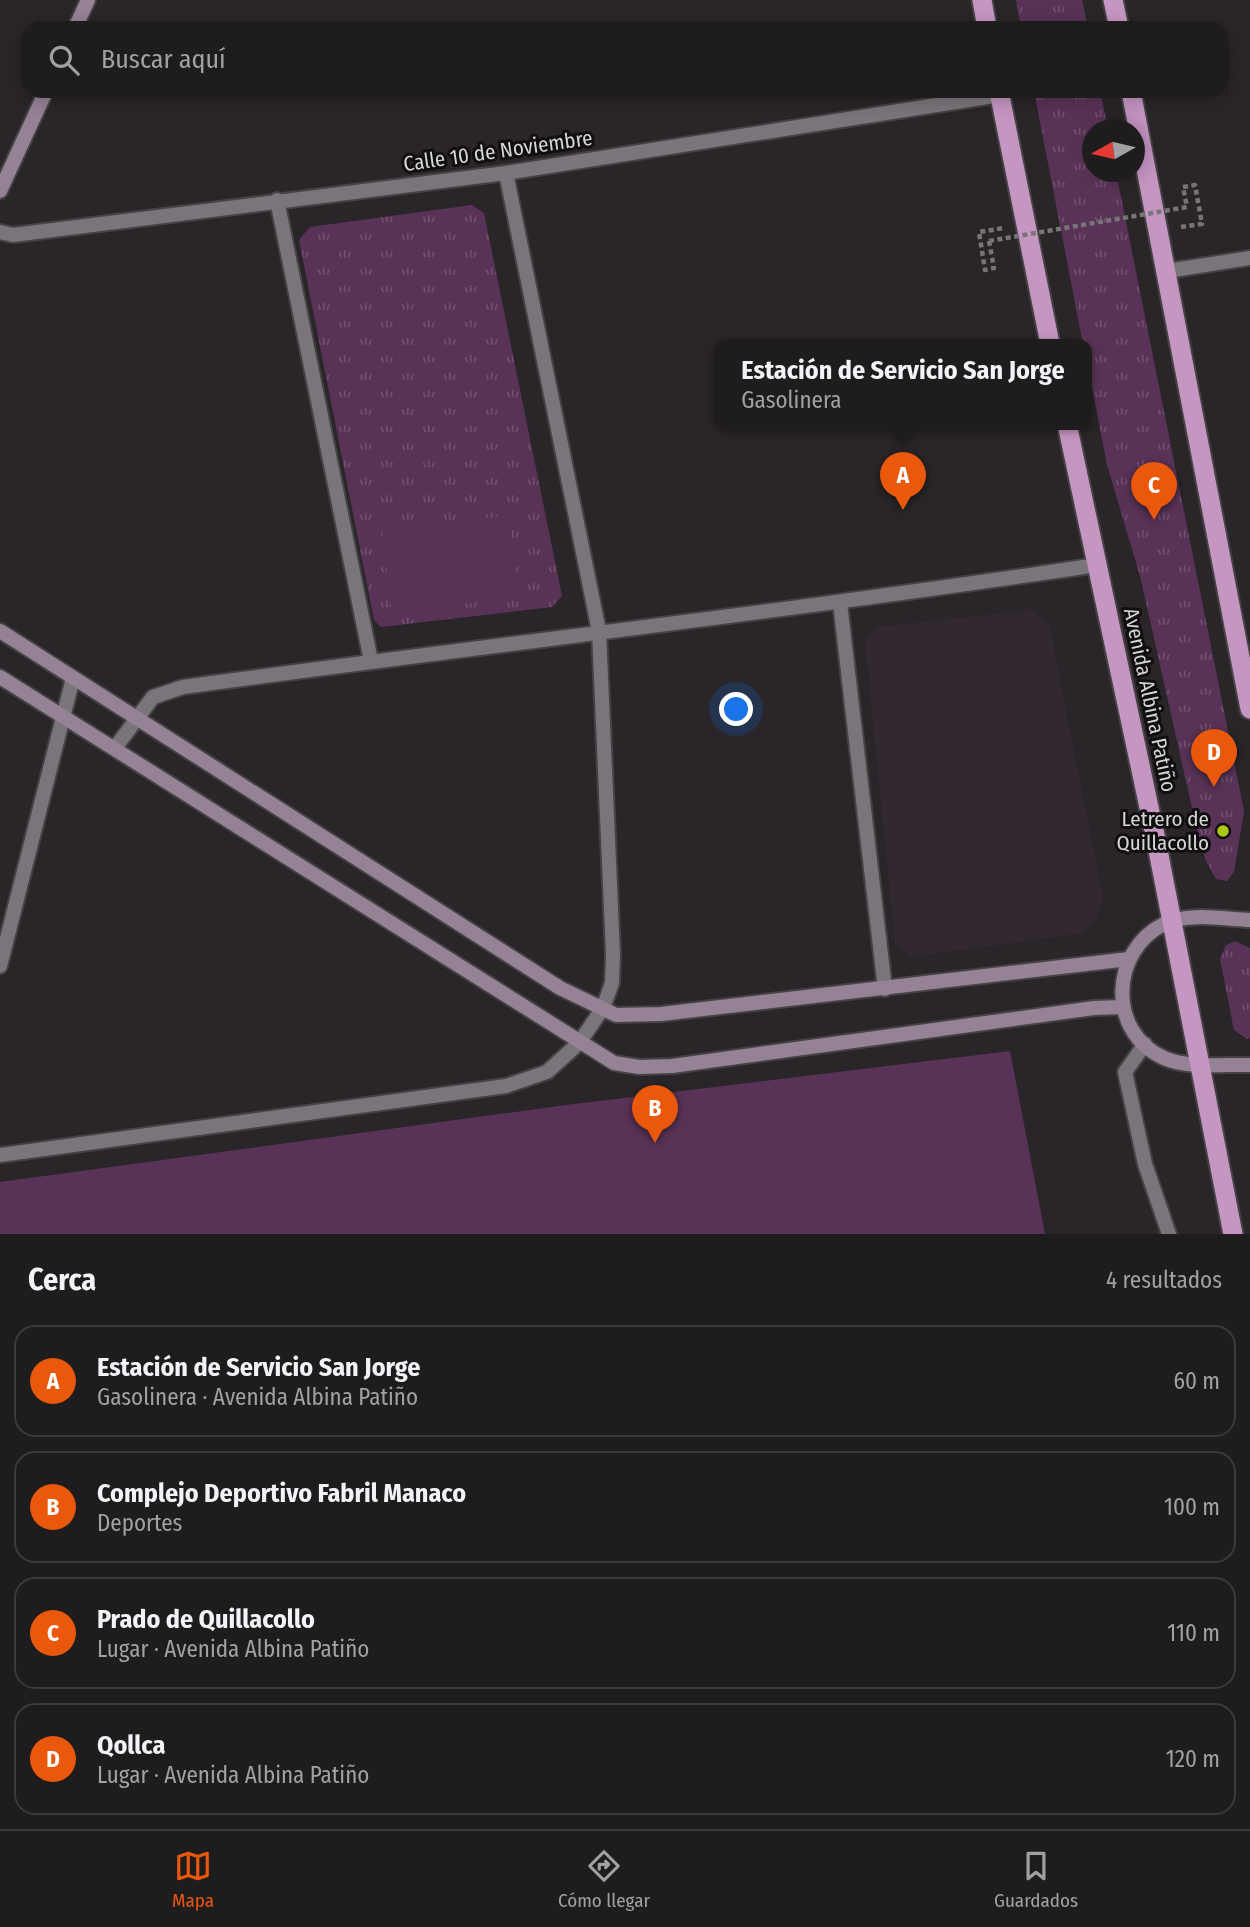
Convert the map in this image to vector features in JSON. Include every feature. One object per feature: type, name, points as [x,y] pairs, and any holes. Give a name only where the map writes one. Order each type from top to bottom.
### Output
[{"type":"highway","points":[[982,0],[986,21]]},
{"type":"highway","points":[[1113,0],[1118,21]]},
{"type":"highway","points":[[1000,98],[1049,339]]},
{"type":"highway","points":[[1132,98],[1250,709]]},
{"type":"highway","name":"Avenida Albina Patiño","points":[[1068,430],[1172,921],[1233,1234]]},
{"type":"main road","points":[[78,21],[88,0]]},
{"type":"main road","points":[[0,191],[43,98]]},
{"type":"main road","points":[[0,631],[560,988],[616,1015],[661,1014],[1129,959]]},
{"type":"main road","points":[[0,677],[614,1063],[639,1067],[672,1066],[1081,1010],[1123,1007]]},
{"type":"main road","points":[[1250,920],[1185,918],[1172,921],[1148,934],[1129,959],[1121,987],[1123,1007],[1130,1026],[1145,1044],[1164,1058],[1199,1064],[1250,1065]]},
{"type":"street","name":"Calle 10 de Noviembre","points":[[0,232],[13,235],[506,173],[968,98]]},
{"type":"street","points":[[0,1155],[506,1086],[547,1073],[579,1043],[603,1008],[612,983],[613,954],[599,631],[506,173]]},
{"type":"street","points":[[277,200],[371,661]]},
{"type":"street","points":[[1167,271],[1250,258]]},
{"type":"street","points":[[115,748],[153,697],[183,687],[599,631],[840,603],[1097,565]]},
{"type":"street","points":[[840,603],[885,989]]},
{"type":"street","points":[[0,966],[73,678]]},
{"type":"street","points":[[1145,1044],[1125,1072],[1145,1164],[1169,1234]]},
{"type":"path","points":[[979,232],[985,270],[994,268],[989,241],[1187,207],[1183,187],[1195,185],[1202,224]]},
{"type":"shaded area","points":[[1030,610],[1049,623],[1103,898],[1097,917],[1085,933],[912,957],[895,944],[865,640],[876,627]]},
{"type":"green space","points":[[1016,0],[1082,0],[1086,21],[1020,21]]},
{"type":"green space","points":[[1035,98],[1101,98],[1106,119],[1082,119],[1082,182],[1118,182],[1244,811],[1234,872],[1227,881],[1216,879],[1206,861],[1197,830],[1140,576],[1107,465],[1092,386],[1092,339],[1082,339]]},
{"type":"green space","points":[[472,205],[484,213],[562,596],[552,607],[381,627],[374,620],[299,240],[310,227]]},
{"type":"green space","points":[[508,515],[519,597],[392,613],[382,531]]},
{"type":"green space","points":[[1235,941],[1250,948],[1250,1038],[1247,1039],[1234,1030],[1220,959],[1226,945]]},
{"type":"green space","points":[[1010,1051],[1045,1234],[0,1234],[0,1182],[566,1105]]},
{"type":"place","name":"Estación de Servicio San Jorge","points":[[903,510]]},
{"type":"place","name":"Prado de Quillacollo","points":[[1154,520]]},
{"type":"place","name":"Qollca","points":[[1214,787]]},
{"type":"place","name":"Letrero de Quillacollo","points":[[1223,831]]},
{"type":"place","name":"Complejo Deportivo Fabril Manaco","points":[[655,1143]]}]
